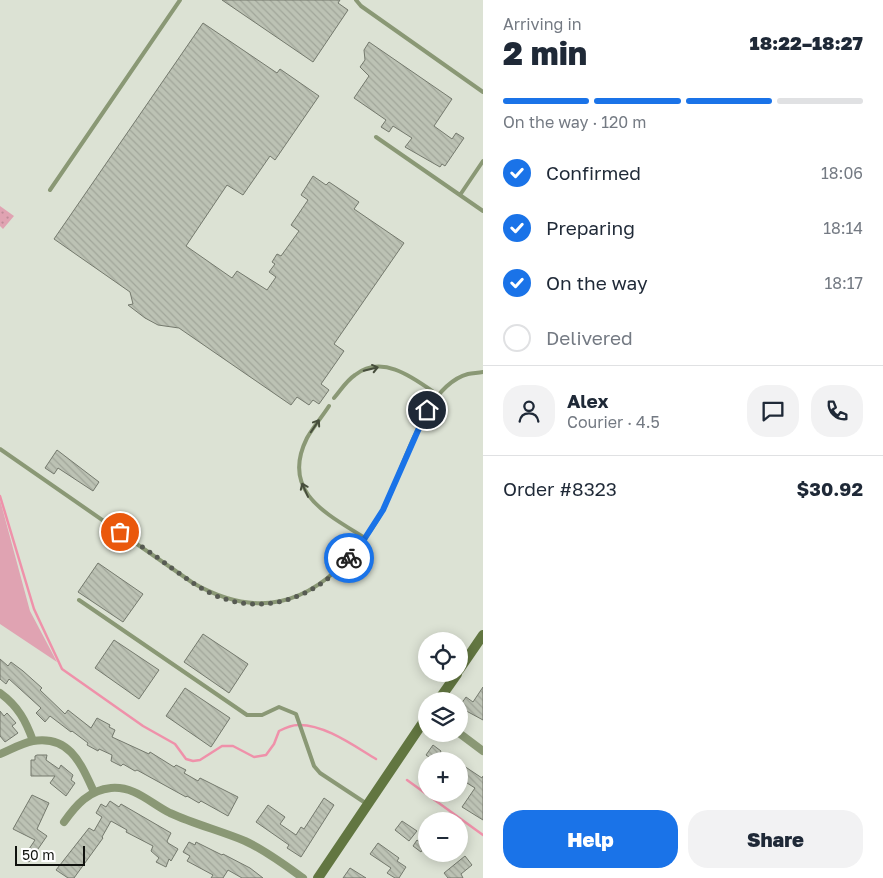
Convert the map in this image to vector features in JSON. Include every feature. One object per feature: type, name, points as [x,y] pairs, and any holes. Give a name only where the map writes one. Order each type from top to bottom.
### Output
[{"type":"main road","points":[[468,657],[483,635]]},
{"type":"main road","points":[[318,878],[418,730]]},
{"type":"street","points":[[0,693],[15,705],[22,715],[33,741]]},
{"type":"street","points":[[468,740],[483,751]]},
{"type":"street","points":[[0,754],[33,741],[55,742],[70,750],[81,764],[94,792]]},
{"type":"street","points":[[64,822],[78,804],[94,792],[113,788],[132,790],[168,812],[246,841],[303,878]]},
{"type":"lane","points":[[50,190],[180,0]]},
{"type":"lane","points":[[356,0],[361,6],[483,92]]},
{"type":"lane","points":[[376,137],[483,211]]},
{"type":"lane","points":[[460,195],[483,161]]},
{"type":"lane","points":[[334,398],[345,383],[356,373],[369,367],[382,366],[412,376],[438,395]]},
{"type":"lane","points":[[0,449],[193,583],[212,594],[230,600],[249,603],[284,601],[318,587],[332,576],[365,538],[383,510],[426,412],[438,395],[455,380],[467,374],[483,372]]},
{"type":"lane","points":[[329,406],[308,437],[303,448],[300,474],[308,497],[335,520],[365,538]]},
{"type":"lane","points":[[79,600],[247,715],[262,715],[279,707],[296,714],[314,766],[320,773],[368,804]]},
{"type":"shaded area","points":[[0,206],[14,216],[3,229],[0,226]]},
{"type":"shaded area","points":[[0,500],[30,611],[57,662],[0,624]]},
{"type":"building","points":[[222,0],[340,0],[338,3],[348,10],[313,62]]},
{"type":"building","points":[[203,23],[277,73],[280,69],[319,96],[275,160],[270,156],[243,195],[227,185],[186,246],[232,278],[237,271],[267,290],[276,277],[269,272],[275,264],[272,262],[277,254],[281,256],[299,231],[291,225],[308,200],[301,195],[313,176],[326,185],[329,182],[359,202],[354,209],[404,243],[334,344],[344,351],[321,384],[329,390],[319,404],[313,400],[309,405],[297,397],[291,405],[179,328],[158,325],[145,318],[128,305],[133,304],[130,292],[54,239]]},
{"type":"building","points":[[369,42],[452,99],[434,126],[452,139],[456,133],[464,138],[445,166],[442,164],[440,167],[405,147],[412,138],[393,126],[389,132],[381,127],[386,120],[354,98],[369,76],[360,67],[365,60],[364,50]]},
{"type":"building","points":[[57,450],[99,482],[93,491],[58,468],[54,474],[45,468]]},
{"type":"building","points":[[98,563],[143,594],[123,622],[78,592]]},
{"type":"building","points":[[203,634],[248,664],[229,693],[184,662]]},
{"type":"building","points":[[114,640],[159,670],[139,699],[95,668]]},
{"type":"building","points":[[0,659],[8,666],[11,662],[23,671],[42,688],[40,690],[65,714],[68,710],[91,728],[97,718],[115,730],[112,737],[149,754],[150,752],[174,767],[176,765],[186,770],[184,773],[198,781],[200,778],[238,797],[228,816],[201,801],[199,803],[186,797],[137,770],[135,771],[123,764],[121,766],[111,761],[112,755],[87,745],[88,743],[50,716],[45,722],[36,713],[41,708],[9,679],[6,684],[0,679]]},
{"type":"building","points":[[483,687],[483,720],[468,712],[468,698],[473,702]]},
{"type":"building","points":[[185,688],[230,718],[211,747],[166,716]]},
{"type":"building","points":[[0,711],[4,716],[7,713],[16,723],[12,726],[18,733],[5,742],[0,736]]},
{"type":"building","points":[[433,745],[441,751],[440,752],[428,752]]},
{"type":"building","points":[[37,755],[47,755],[46,760],[59,769],[61,765],[73,775],[71,780],[75,783],[66,796],[50,783],[55,776],[31,776],[31,760],[35,760]]},
{"type":"building","points":[[468,769],[482,778],[483,776],[483,820],[462,807],[465,802],[468,802],[468,798],[475,788],[468,784]]},
{"type":"building","points":[[32,795],[49,803],[37,829],[47,836],[29,862],[23,858],[35,840],[13,829]]},
{"type":"building","points":[[324,798],[334,805],[301,857],[287,848],[289,845],[256,822],[268,805],[285,817],[280,824],[296,835],[301,827],[304,829]]},
{"type":"building","points":[[110,801],[119,807],[121,804],[171,833],[167,841],[178,849],[171,861],[169,859],[166,867],[156,862],[159,858],[151,851],[153,846],[126,832],[127,830],[111,821],[103,838],[74,878],[68,878],[56,870],[89,828],[94,831],[102,817],[96,813],[101,804],[106,807]]},
{"type":"building","points":[[402,821],[417,831],[409,841],[395,830]]},
{"type":"building","points":[[417,840],[418,841],[418,850],[413,846]]},
{"type":"building","points":[[189,842],[195,845],[196,842],[223,854],[250,868],[263,878],[242,878],[228,870],[223,878],[211,878],[213,875],[187,861],[190,856],[183,852]]},
{"type":"building","points":[[378,843],[399,858],[397,861],[406,867],[399,878],[395,878],[387,873],[391,868],[370,854]]},
{"type":"building","points":[[468,860],[472,865],[461,874],[463,878],[448,878],[444,873],[458,862],[468,862]]},
{"type":"building","points":[[350,868],[366,878],[343,878]]},
{"type":"waterway","points":[[0,496],[34,609],[62,669],[143,726],[175,744],[186,759],[200,760],[222,746],[233,746],[254,757],[266,755],[274,744],[279,731],[298,725],[318,728],[328,732],[349,742],[376,759]]},
{"type":"waterway","points":[[407,780],[483,835]]},
{"type":"way so far","points":[[120,532],[212,594],[230,600],[249,603],[284,601],[301,595],[318,587],[332,576],[349,558]]},
{"type":"route","points":[[349,558],[361,544],[383,510],[427,410]]}]
